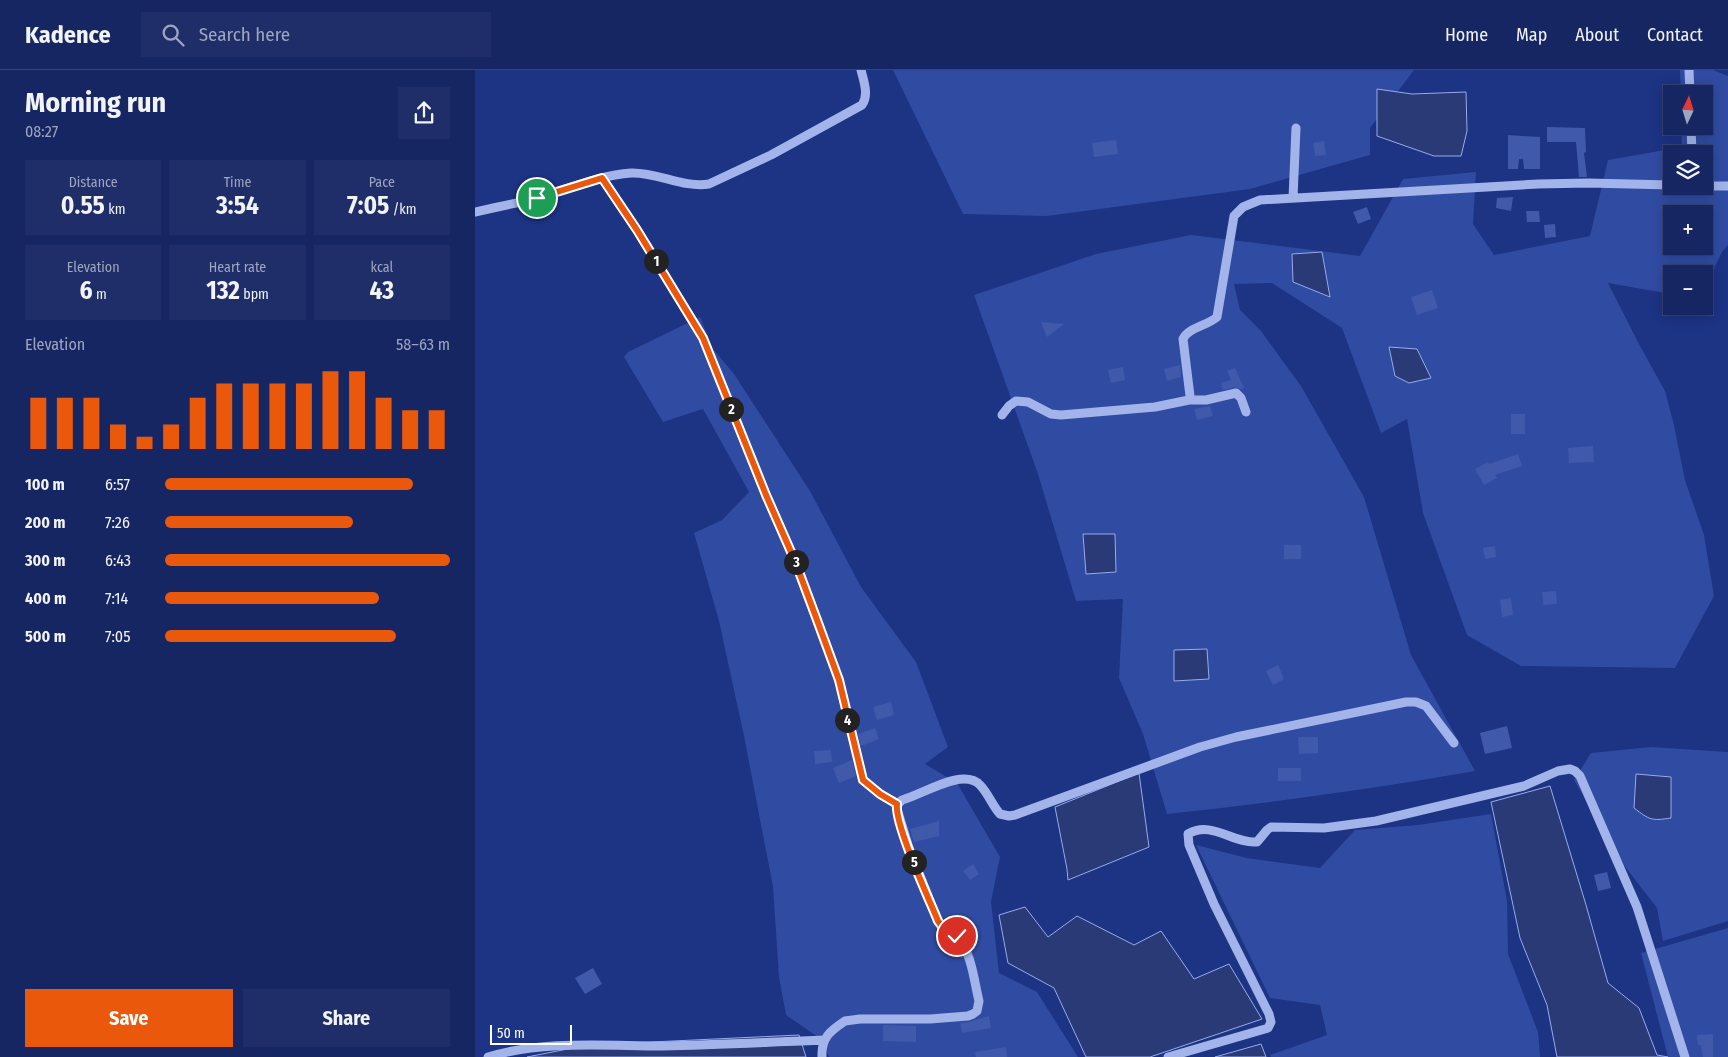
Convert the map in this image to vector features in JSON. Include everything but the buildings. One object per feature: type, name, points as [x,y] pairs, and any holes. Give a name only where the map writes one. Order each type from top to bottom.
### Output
[{"type":"street","points":[[475,212],[537,198],[602,178],[637,173],[689,185],[709,184],[771,156],[861,105],[865,100],[866,93],[861,70]]},
{"type":"street","points":[[1689,70],[1690,85]]},
{"type":"street","points":[[1293,198],[1295,128]]},
{"type":"street","points":[[602,178],[642,237],[703,338],[766,495],[795,561],[839,680],[863,780],[880,794],[897,804]]},
{"type":"street","points":[[1189,400],[1183,339],[1186,333],[1217,317],[1234,216],[1243,207],[1260,200],[1538,184],[1663,185]]},
{"type":"street","points":[[1713,186],[1728,186]]},
{"type":"street","points":[[1002,415],[1016,401],[1028,402],[1051,414],[1061,415],[1155,407],[1189,400],[1206,400],[1236,393],[1241,398],[1245,412]]},
{"type":"street","points":[[897,804],[902,800],[955,780],[970,778],[976,781],[985,791],[1000,814],[1015,815],[1235,736],[1406,702],[1416,702],[1426,706],[1454,743]]},
{"type":"street","points":[[1168,1057],[1269,1028],[1271,1022],[1269,1014],[1214,904],[1189,845],[1188,834],[1203,830],[1215,831],[1243,842],[1257,842],[1267,830],[1273,827],[1324,828],[1376,821],[1524,786],[1567,769],[1575,771],[1580,776],[1637,907],[1685,1057]]},
{"type":"street","points":[[821,1057],[822,1046],[828,1034],[845,1021],[954,1018],[968,1016],[977,1011],[978,1008],[979,1001],[968,956],[957,936],[944,929],[938,921],[909,848],[897,812],[897,804]]},
{"type":"street","points":[[489,1057],[506,1051],[552,1046],[688,1046],[824,1040]]},
{"type":"shaded area","points":[[893,70],[1414,70],[1370,128],[1370,155],[1250,189],[1047,216],[963,214]]},
{"type":"shaded area","points":[[1680,70],[1713,70],[1728,76],[1728,245],[1722,252],[1713,270],[1713,265],[1663,265],[1663,293],[1608,283],[1665,391],[1685,480],[1704,535],[1714,596],[1675,668],[1521,666],[1467,635],[1423,513],[1407,419],[1381,433],[1342,328],[1272,283],[1234,284],[1240,310],[1261,331],[1301,386],[1364,497],[1411,655],[1475,771],[1321,795],[1167,814],[1143,734],[1119,678],[1123,599],[1076,601],[1038,474],[974,295],[1096,254],[1191,235],[1360,256],[1403,179],[1476,172],[1473,224],[1494,255],[1590,236],[1608,160],[1663,150],[1663,195],[1713,195],[1713,145],[1682,145],[1681,135],[1713,135],[1713,85],[1681,85]]},
{"type":"shaded area","points":[[1377,89],[1412,94],[1466,92],[1467,131],[1461,156],[1434,156],[1377,136]]},
{"type":"shaded area","points":[[1322,252],[1330,297],[1293,282],[1292,254]]},
{"type":"shaded area","points":[[700,317],[713,349],[734,374],[810,491],[861,587],[916,662],[948,747],[925,764],[957,783],[1000,857],[991,902],[999,973],[1037,992],[1078,1057],[829,1057],[821,1039],[786,1015],[779,977],[773,887],[744,736],[719,621],[694,533],[722,520],[749,492],[703,409],[663,422],[624,357],[628,352]]},
{"type":"shaded area","points":[[1389,347],[1417,349],[1431,378],[1409,383],[1395,376]]},
{"type":"shaded area","points":[[1083,534],[1115,534],[1116,572],[1086,574]]},
{"type":"shaded area","points":[[1207,649],[1209,679],[1174,681],[1174,650]]},
{"type":"shaded area","points":[[1651,747],[1728,752],[1728,921],[1663,941],[1657,908],[1626,868],[1574,780],[1591,753]]},
{"type":"shaded area","points":[[1139,773],[1149,847],[1068,880],[1055,807]]},
{"type":"shaded area","points":[[1636,774],[1671,777],[1671,818],[1651,819],[1634,808]]},
{"type":"shaded area","points":[[1550,786],[1608,983],[1639,1008],[1657,1055],[1668,1057],[1557,1057],[1547,1005],[1520,938],[1491,802]]},
{"type":"shaded area","points":[[1491,814],[1507,901],[1508,954],[1538,1032],[1540,1057],[1271,1057],[1270,1055],[1327,1035],[1320,1005],[1270,998],[1196,845],[1247,858],[1320,868],[1355,830],[1418,825]]},
{"type":"shaded area","points":[[1025,907],[1048,937],[1077,916],[1134,945],[1161,931],[1194,979],[1229,964],[1262,1019],[1150,1057],[1086,1057],[1054,988],[1008,963],[999,915]]},
{"type":"shaded area","points":[[1728,928],[1728,1057],[1668,1057],[1641,953]]},
{"type":"shaded area","points":[[799,1035],[806,1057],[527,1057],[588,1045]]},
{"type":"shaded area","points":[[1261,1044],[1266,1057],[1215,1057]]},
{"type":"route","points":[[537,198],[602,178],[637,230],[703,338],[766,495],[795,561],[839,680],[853,746],[863,780],[865,784],[897,804],[897,812],[909,848],[938,921],[944,929],[957,936]]}]
